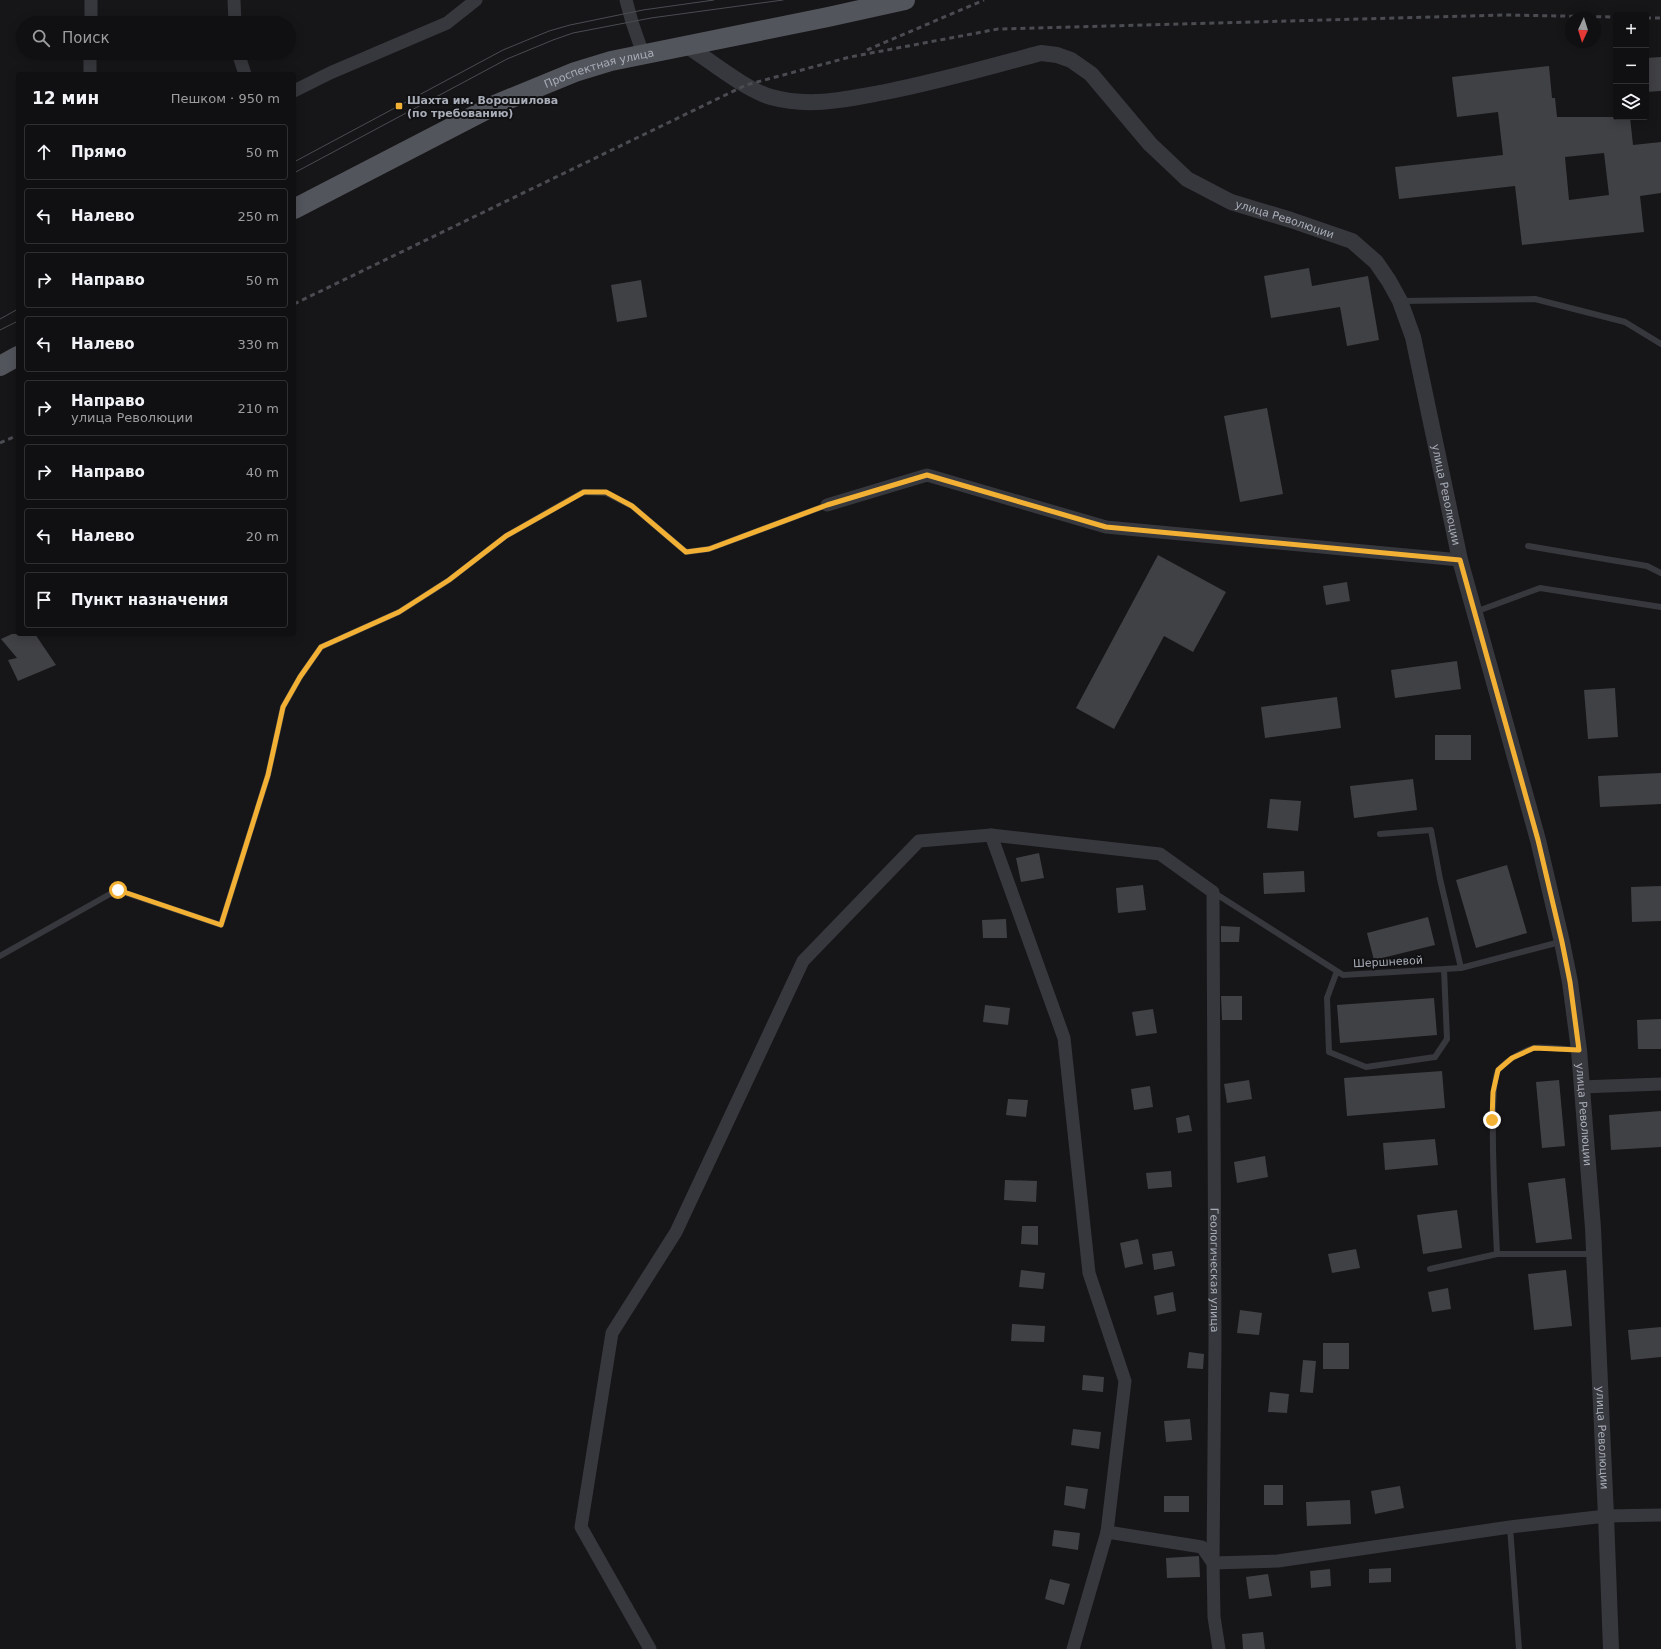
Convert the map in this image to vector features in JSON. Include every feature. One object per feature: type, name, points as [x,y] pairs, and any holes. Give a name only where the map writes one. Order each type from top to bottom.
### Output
[{"type":"main road","name":"Проспектная улица","points":[[296,208],[497,104],[575,72],[643,54],[905,0]]},
{"type":"main road","points":[[0,366],[16,357]]},
{"type":"street","points":[[91,0],[91,16]]},
{"type":"street","points":[[234,0],[235,16]]},
{"type":"street","points":[[296,90],[330,73],[447,23],[476,0]]},
{"type":"street","points":[[626,0],[643,54]]},
{"type":"street","name":"улица Революции","points":[[686,45],[746,85],[770,97],[802,102],[832,102],[914,86],[1041,53],[1057,55],[1071,60],[1091,74],[1150,144],[1187,179],[1231,202],[1291,220],[1352,241],[1376,262],[1389,281],[1400,301],[1413,337],[1460,560],[1538,840],[1570,982],[1579,1050],[1594,1254],[1611,1649]]},
{"type":"street","points":[[90,60],[90,72]]},
{"type":"street","points":[[240,60],[244,72]]},
{"type":"street","points":[[827,505],[927,475],[1106,527],[1460,560]]},
{"type":"street","points":[[650,1649],[580,1527],[612,1333],[676,1232],[804,961],[919,841],[991,835],[1160,854],[1212,892]]},
{"type":"street","points":[[991,835],[1064,1038],[1089,1273],[1125,1381],[1107,1532],[1073,1649]]},
{"type":"street","name":"Геологическая улица","points":[[1212,892],[1215,1341],[1213,1563],[1214,1617],[1219,1649]]},
{"type":"street","points":[[1582,1087],[1661,1084]]},
{"type":"street","points":[[1107,1532],[1202,1547],[1213,1563],[1278,1561],[1510,1527],[1606,1516],[1661,1515]]},
{"type":"lane","points":[[1400,301],[1535,299],[1625,322],[1661,344]]},
{"type":"lane","points":[[0,956],[118,890],[221,925],[268,775],[283,707],[300,677],[321,647],[399,612],[449,580],[506,536],[584,492],[606,492],[632,506],[686,552],[709,549],[827,505]]},
{"type":"lane","points":[[1528,546],[1648,566],[1661,573]]},
{"type":"lane","points":[[1474,612],[1540,588],[1661,607]]},
{"type":"lane","points":[[1380,834],[1431,830],[1440,879],[1461,968]]},
{"type":"lane","name":"Шершневой","points":[[1212,892],[1285,936],[1344,975],[1461,968],[1562,942]]},
{"type":"lane","points":[[1337,970],[1327,998],[1329,1052],[1366,1067],[1435,1057],[1447,1039],[1444,969]]},
{"type":"lane","points":[[1497,1254],[1492,1120],[1493,1092],[1498,1070],[1512,1058],[1534,1048],[1579,1050]]},
{"type":"lane","points":[[1430,1269],[1497,1254],[1594,1254]]},
{"type":"lane","points":[[1510,1527],[1519,1649]]},
{"type":"building","points":[[1661,57],[1661,91],[1649,92],[1649,58]]},
{"type":"building","points":[[1549,66],[1552,98],[1555,98],[1557,117],[1613,117],[1613,120],[1630,120],[1633,145],[1661,142],[1661,193],[1640,196],[1644,232],[1522,245],[1515,186],[1399,199],[1395,167],[1503,155],[1498,112],[1457,117],[1452,77]],"holes":[[[1604,153],[1609,195],[1569,200],[1565,157]]]},
{"type":"building","points":[[1309,268],[1312,286],[1368,276],[1379,340],[1347,346],[1340,307],[1271,318],[1264,276]]},
{"type":"building","points":[[641,280],[647,317],[617,322],[611,285]]},
{"type":"building","points":[[1267,408],[1283,494],[1240,502],[1224,416]]},
{"type":"building","points":[[1158,555],[1226,592],[1193,652],[1164,636],[1114,729],[1076,708]]},
{"type":"building","points":[[1347,582],[1350,601],[1326,605],[1323,586]]},
{"type":"building","points":[[12,634],[16,634],[16,636],[36,636],[56,665],[18,681],[8,660],[17,658],[1,639]]},
{"type":"building","points":[[1457,661],[1461,689],[1395,698],[1391,670]]},
{"type":"building","points":[[1615,688],[1618,737],[1588,739],[1584,690]]},
{"type":"building","points":[[1337,697],[1341,728],[1265,738],[1261,707]]},
{"type":"building","points":[[1435,735],[1471,735],[1471,760],[1435,760]]},
{"type":"building","points":[[1661,773],[1661,804],[1600,807],[1598,776]]},
{"type":"building","points":[[1413,779],[1417,810],[1354,818],[1350,786]]},
{"type":"building","points":[[1270,799],[1301,801],[1298,831],[1267,828]]},
{"type":"building","points":[[1039,853],[1044,878],[1021,882],[1016,858]]},
{"type":"building","points":[[1507,865],[1527,933],[1476,948],[1456,880]]},
{"type":"building","points":[[1304,871],[1305,892],[1264,894],[1263,873]]},
{"type":"building","points":[[1143,885],[1146,910],[1118,913],[1116,888]]},
{"type":"building","points":[[1661,886],[1661,921],[1632,922],[1631,887]]},
{"type":"building","points":[[1428,917],[1435,945],[1374,960],[1367,933]]},
{"type":"building","points":[[1006,919],[1007,938],[983,938],[982,920]]},
{"type":"building","points":[[1221,926],[1240,927],[1239,942],[1221,942]]},
{"type":"building","points":[[1221,996],[1242,996],[1242,1020],[1222,1020]]},
{"type":"building","points":[[1434,998],[1437,1035],[1340,1043],[1337,1005]]},
{"type":"building","points":[[985,1005],[1010,1008],[1008,1025],[983,1022]]},
{"type":"building","points":[[1153,1009],[1157,1033],[1136,1036],[1132,1012]]},
{"type":"building","points":[[1661,1019],[1661,1049],[1638,1049],[1637,1020]]},
{"type":"building","points":[[1442,1071],[1445,1108],[1347,1116],[1344,1078]]},
{"type":"building","points":[[1249,1080],[1252,1099],[1227,1103],[1224,1084]]},
{"type":"building","points":[[1559,1080],[1565,1146],[1542,1148],[1536,1082]]},
{"type":"building","points":[[1150,1086],[1153,1107],[1134,1110],[1131,1089]]},
{"type":"building","points":[[1008,1099],[1028,1100],[1026,1117],[1006,1115]]},
{"type":"building","points":[[1661,1111],[1661,1147],[1611,1150],[1609,1115]]},
{"type":"building","points":[[1189,1115],[1192,1131],[1178,1133],[1176,1118]]},
{"type":"building","points":[[1435,1139],[1438,1165],[1385,1170],[1383,1143]]},
{"type":"building","points":[[1265,1156],[1268,1177],[1237,1183],[1234,1162]]},
{"type":"building","points":[[1171,1171],[1172,1187],[1148,1189],[1146,1173]]},
{"type":"building","points":[[1565,1178],[1572,1239],[1536,1243],[1528,1183]]},
{"type":"building","points":[[1005,1180],[1037,1181],[1036,1202],[1004,1200]]},
{"type":"building","points":[[1457,1210],[1462,1248],[1423,1254],[1417,1215]]},
{"type":"building","points":[[1022,1226],[1038,1226],[1038,1245],[1021,1244]]},
{"type":"building","points":[[1138,1239],[1143,1264],[1125,1268],[1120,1243]]},
{"type":"building","points":[[1356,1249],[1360,1268],[1332,1273],[1328,1254]]},
{"type":"building","points":[[1172,1251],[1175,1266],[1154,1270],[1152,1254]]},
{"type":"building","points":[[1021,1270],[1045,1273],[1043,1289],[1019,1287]]},
{"type":"building","points":[[1566,1270],[1572,1326],[1534,1330],[1528,1274]]},
{"type":"building","points":[[1448,1288],[1451,1309],[1432,1312],[1428,1292]]},
{"type":"building","points":[[1173,1292],[1176,1311],[1157,1315],[1154,1296]]},
{"type":"building","points":[[1240,1310],[1262,1313],[1259,1335],[1237,1333]]},
{"type":"building","points":[[1012,1324],[1045,1326],[1044,1342],[1011,1341]]},
{"type":"building","points":[[1661,1327],[1661,1357],[1631,1360],[1628,1330]]},
{"type":"building","points":[[1323,1343],[1349,1343],[1349,1369],[1323,1369]]},
{"type":"building","points":[[1189,1352],[1204,1354],[1203,1369],[1187,1368]]},
{"type":"building","points":[[1303,1360],[1316,1361],[1313,1393],[1300,1392]]},
{"type":"building","points":[[1083,1375],[1104,1377],[1103,1392],[1082,1390]]},
{"type":"building","points":[[1270,1392],[1289,1394],[1287,1413],[1268,1412]]},
{"type":"building","points":[[1190,1419],[1192,1440],[1166,1442],[1164,1421]]},
{"type":"building","points":[[1073,1429],[1101,1432],[1099,1449],[1071,1445]]},
{"type":"building","points":[[1264,1485],[1283,1485],[1283,1505],[1264,1505]]},
{"type":"building","points":[[1066,1486],[1088,1489],[1085,1509],[1064,1505]]},
{"type":"building","points":[[1400,1486],[1404,1508],[1375,1514],[1371,1491]]},
{"type":"building","points":[[1164,1496],[1189,1496],[1189,1512],[1164,1512]]},
{"type":"building","points":[[1350,1500],[1351,1524],[1307,1526],[1306,1502]]},
{"type":"building","points":[[1054,1530],[1080,1533],[1078,1550],[1052,1546]]},
{"type":"building","points":[[1199,1556],[1200,1577],[1167,1578],[1166,1558]]},
{"type":"building","points":[[1391,1568],[1391,1582],[1369,1583],[1369,1569]]},
{"type":"building","points":[[1330,1569],[1331,1586],[1311,1588],[1310,1571]]},
{"type":"building","points":[[1268,1574],[1272,1596],[1249,1599],[1246,1577]]},
{"type":"building","points":[[1050,1579],[1070,1584],[1064,1605],[1045,1599]]},
{"type":"building","points":[[1263,1632],[1265,1649],[1243,1649],[1242,1634]]},
{"type":"tram line","points":[[296,161],[503,50],[549,31],[570,25],[643,10],[714,0]]},
{"type":"tram line","points":[[296,172],[507,59],[553,40],[573,33],[651,18],[783,0]]},
{"type":"tram line","points":[[0,319],[16,310]]},
{"type":"tram line","points":[[0,330],[16,322]]},
{"type":"railway","points":[[867,50],[984,0]]},
{"type":"railway","points":[[296,303],[746,85],[850,57],[998,29],[1506,15],[1613,17]]},
{"type":"railway","points":[[1649,18],[1661,18]]},
{"type":"railway","points":[[0,443],[16,436]]},
{"type":"place","name":"Шахта им. Ворошилова (по требованию)","points":[[399,106]]},
{"type":"route","points":[[118,890],[221,925],[268,775],[283,707],[300,677],[321,647],[399,612],[449,580],[506,536],[584,492],[606,492],[632,506],[686,552],[709,549],[827,505],[927,475],[1106,527],[1460,560],[1538,840],[1570,982],[1579,1050],[1534,1048],[1512,1058],[1498,1070],[1493,1092],[1492,1120]]}]
